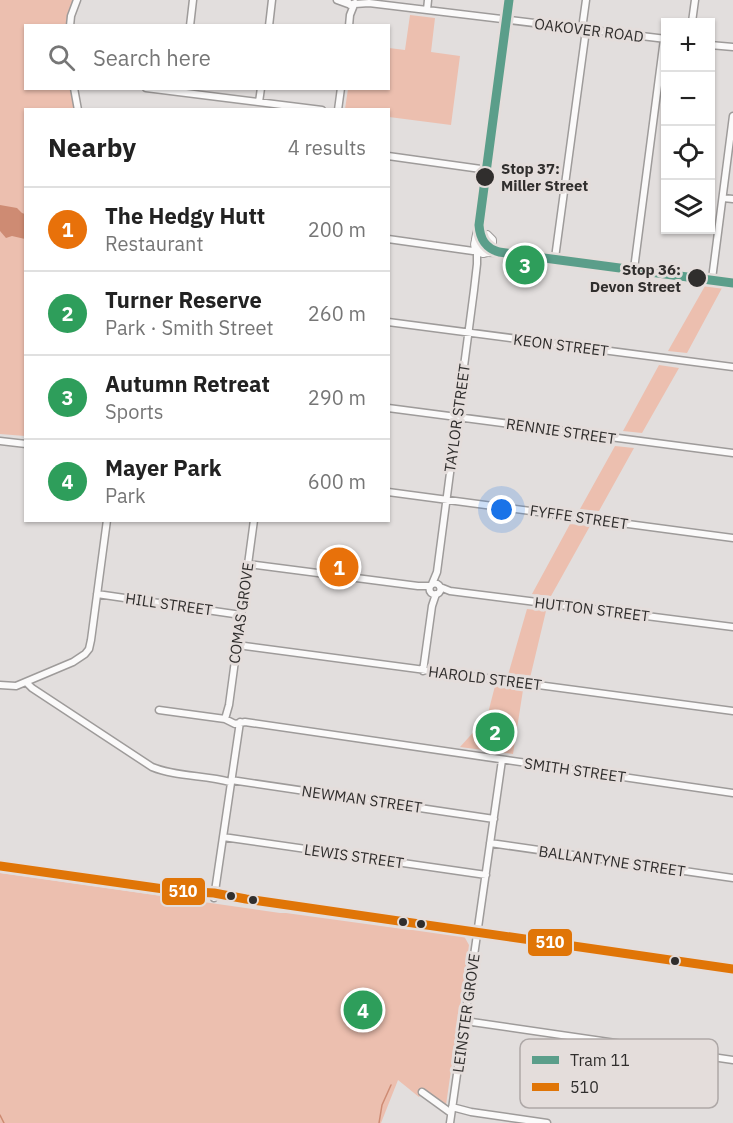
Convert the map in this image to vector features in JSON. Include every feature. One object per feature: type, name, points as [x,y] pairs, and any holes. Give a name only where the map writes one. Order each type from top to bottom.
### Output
[{"type":"main road","points":[[0,866],[733,969]]},
{"type":"street","points":[[70,24],[77,0]]},
{"type":"street","points":[[190,24],[193,0]]},
{"type":"street","points":[[269,24],[272,0]]},
{"type":"street","name":"OAKOVER ROAD","points":[[337,0],[661,39]]},
{"type":"street","points":[[427,10],[428,0]]},
{"type":"street","points":[[480,248],[482,212],[510,0]]},
{"type":"street","points":[[555,258],[586,0]]},
{"type":"street","points":[[693,18],[695,0]]},
{"type":"street","points":[[349,24],[353,2]]},
{"type":"street","points":[[715,45],[733,47]]},
{"type":"street","points":[[634,269],[661,69]]},
{"type":"street","points":[[74,90],[78,108]]},
{"type":"street","points":[[259,102],[261,90]]},
{"type":"street","points":[[338,108],[341,90]]},
{"type":"street","points":[[182,91],[306,108]]},
{"type":"street","points":[[712,279],[733,116]]},
{"type":"street","points":[[390,156],[488,170]]},
{"type":"street","points":[[723,198],[733,199]]},
{"type":"street","points":[[482,212],[485,228],[498,247],[513,253]]},
{"type":"street","points":[[480,248],[478,237],[487,235],[492,239]]},
{"type":"street","points":[[390,239],[471,251],[492,247],[492,239]]},
{"type":"street","points":[[480,248],[733,282]]},
{"type":"street","name":"TAYLOR STREET","points":[[423,671],[477,264],[481,256],[480,248]]},
{"type":"street","name":"KEON STREET","points":[[390,322],[733,367]]},
{"type":"street","name":"RENNIE STREET","points":[[390,408],[733,453]]},
{"type":"street","points":[[0,441],[24,444]]},
{"type":"street","name":"FYFFE STREET","points":[[390,492],[733,538]]},
{"type":"street","points":[[0,685],[16,686],[79,659],[87,652],[91,640],[106,522]]},
{"type":"street","name":"COMAS GROVE","points":[[228,718],[254,522]]},
{"type":"street","name":"HUTTON STREET","points":[[248,564],[733,627]]},
{"type":"street","name":"HILL STREET","points":[[97,594],[241,615]]},
{"type":"street","name":"HAROLD STREET","points":[[237,645],[733,711]]},
{"type":"street","points":[[37,678],[42,694]]},
{"type":"street","name":"NEWMAN STREET","points":[[26,682],[152,767],[231,781],[494,819]]},
{"type":"street","name":"SMITH STREET","points":[[159,710],[228,718],[237,723],[733,794]]},
{"type":"street","points":[[214,895],[240,727],[237,723]]},
{"type":"street","name":"LEINSTER GROVE","points":[[450,1123],[502,760]]},
{"type":"street","name":"LEWIS STREET","points":[[223,837],[486,875]]},
{"type":"street","name":"BALLANTYNE STREET","points":[[490,843],[733,878]]},
{"type":"street","points":[[465,1021],[589,1039]]},
{"type":"street","points":[[718,1058],[733,1060]]},
{"type":"street","points":[[422,1092],[451,1110],[547,1123]]},
{"type":"shaded area","points":[[0,0],[73,0],[67,24],[24,24],[24,90],[71,90],[74,108],[24,108],[24,436],[0,434]]},
{"type":"shaded area","points":[[410,15],[435,18],[431,52],[460,56],[451,125],[390,117],[390,108],[345,108],[348,90],[390,90],[390,48],[405,50]]},
{"type":"shaded area","points":[[0,205],[17,208],[24,214],[24,239],[12,236],[6,238],[0,231]]},
{"type":"shaded area","points":[[705,286],[722,288],[687,353],[668,351]]},
{"type":"shaded area","points":[[659,365],[679,368],[642,433],[623,431]]},
{"type":"shaded area","points":[[615,446],[634,448],[599,511],[580,509]]},
{"type":"shaded area","points":[[570,524],[590,526],[551,596],[532,594]]},
{"type":"shaded area","points":[[527,609],[546,611],[530,678],[508,675]]},
{"type":"shaded area","points":[[495,686],[523,690],[513,754],[460,747],[487,717]]},
{"type":"shaded area","points":[[0,873],[280,913],[464,936],[469,945],[446,1105],[425,1090],[419,1097],[398,1080],[381,1123],[0,1123]]},
{"type":"waterway","points":[[379,1123],[382,1105],[391,1085]]},
{"type":"waterway","points":[[0,1115],[4,1123]]},
{"type":"tram line","name":"11","points":[[509,0],[479,225],[484,242],[499,252],[733,283]]},
{"type":"transit line","name":"510","points":[[0,866],[178,891],[214,893],[733,969]]},
{"type":"place","name":"Stop 37: Miller Street","points":[[485,177]]},
{"type":"place","name":"Autumn Retreat","points":[[525,265]]},
{"type":"place","name":"Stop 36: Devon Street","points":[[697,278]]},
{"type":"place","name":"The Hedgy Hutt","points":[[339,567]]},
{"type":"place","name":"Turner Reserve","points":[[495,732]]},
{"type":"place","name":"Mayer Park","points":[[363,1010]]}]
